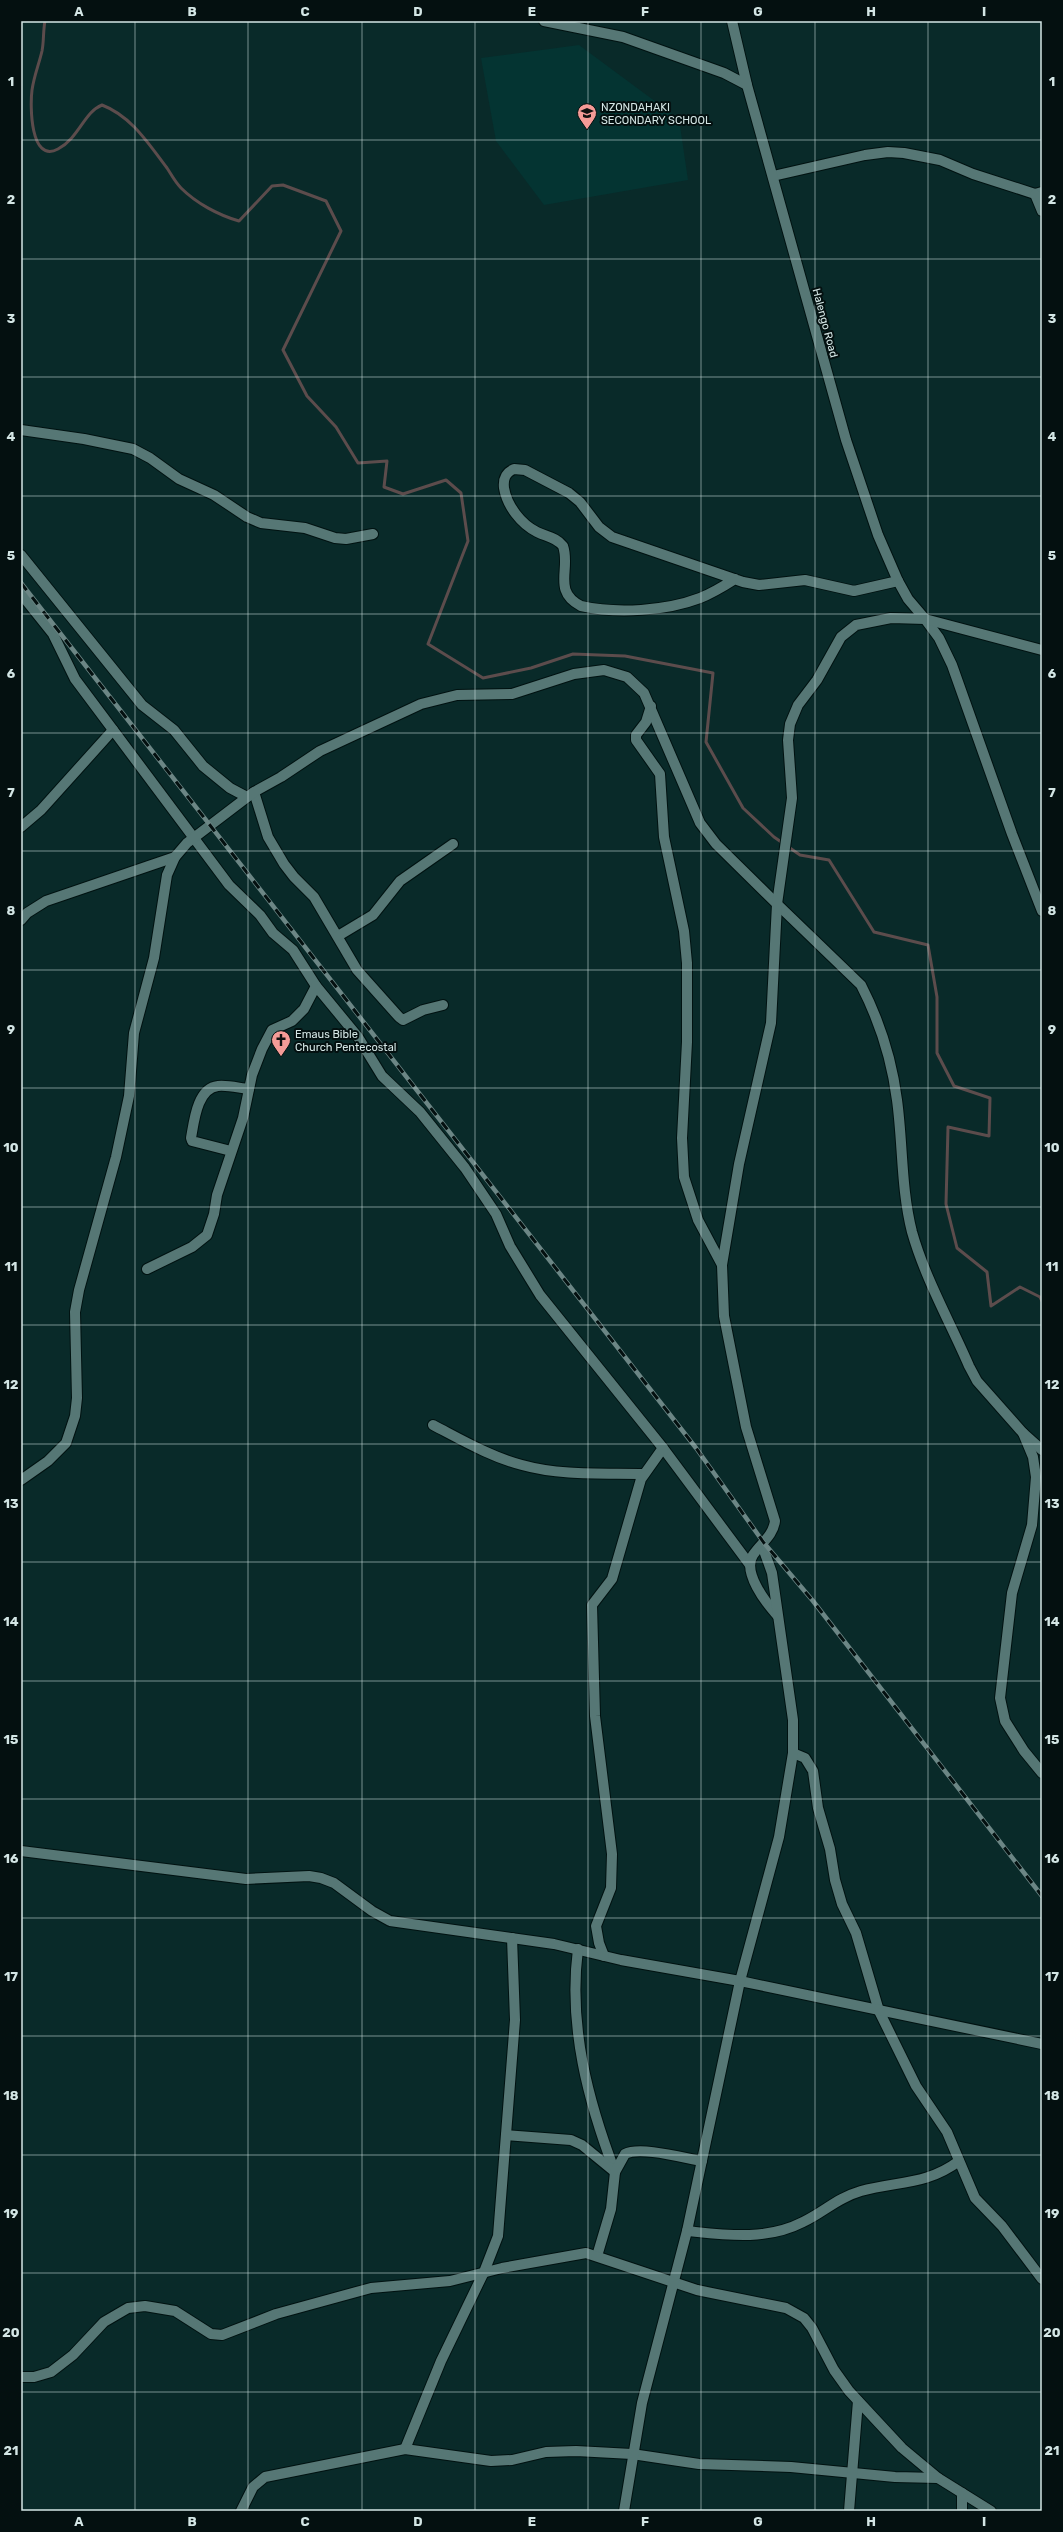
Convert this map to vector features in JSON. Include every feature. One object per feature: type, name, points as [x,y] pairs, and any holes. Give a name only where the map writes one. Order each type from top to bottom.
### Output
[{"type":"street","points":[[544,21],[623,37],[724,72],[747,86]]},
{"type":"street","name":"Halengo Road","points":[[732,21],[747,86],[846,440],[878,535],[898,581],[908,599],[939,638],[952,665],[1012,834],[1042,911]]},
{"type":"street","points":[[773,176],[865,155],[888,152],[904,153],[940,160],[972,174],[1038,193],[1042,211]]},
{"type":"street","points":[[21,430],[84,439],[133,449],[150,458],[180,479],[214,495],[247,517],[261,523],[306,528],[335,538],[346,539],[373,534]]},
{"type":"street","points":[[736,579],[715,592],[682,604],[631,609],[581,606],[566,592],[563,546],[555,538],[538,533],[523,522],[505,494],[503,482],[505,476],[514,469],[525,470],[569,493],[580,502],[599,527],[612,537],[736,579],[759,585],[805,580],[854,592],[898,581]]},
{"type":"street","points":[[21,555],[142,705],[174,730],[203,766],[230,788],[250,795],[268,837],[294,877],[314,897],[357,970],[401,1019],[443,1005]]},
{"type":"street","points":[[21,594],[54,634],[75,679],[229,885],[260,915],[273,932],[293,950],[316,986],[358,1037],[382,1076],[420,1112],[465,1168],[496,1214],[510,1246],[532,1284],[663,1448],[750,1565],[759,1591],[777,1616]]},
{"type":"street","points":[[750,1565],[753,1555],[773,1530],[775,1517],[746,1427],[724,1316],[722,1265],[739,1164],[771,1023],[779,890],[792,798],[789,732],[793,715],[848,629],[891,618],[925,619],[1042,650]]},
{"type":"street","points":[[21,1480],[48,1461],[66,1443],[75,1416],[77,1398],[75,1312],[85,1267],[116,1157],[129,1096],[134,1033],[154,958],[167,875],[175,857],[194,838],[250,795],[335,743],[408,709],[445,696],[512,694],[574,674],[604,670],[627,677],[644,693],[651,706],[700,823],[716,844],[861,985],[879,1024],[897,1099],[906,1201],[920,1252],[974,1376],[1024,1434],[1042,1450]]},
{"type":"street","points":[[651,706],[646,722],[636,735],[636,740],[660,774],[664,836],[681,912],[687,963],[687,1060],[682,1138],[684,1177],[698,1220],[722,1265]]},
{"type":"street","points":[[21,827],[41,810],[113,730]]},
{"type":"street","points":[[338,936],[373,915],[400,881],[453,844]]},
{"type":"street","points":[[21,920],[27,913],[46,901],[175,857]]},
{"type":"street","points":[[147,1269],[192,1247],[207,1235],[231,1151],[243,1118],[256,1061],[266,1039],[272,1030],[292,1020],[301,1012],[316,986]]},
{"type":"street","points":[[231,1151],[192,1141],[191,1138],[198,1108],[203,1096],[208,1090],[217,1086],[249,1089]]},
{"type":"street","points":[[433,1425],[498,1457],[522,1465],[567,1472],[644,1474]]},
{"type":"street","points":[[1024,1434],[1033,1457],[1036,1493],[1031,1534],[1012,1593],[1000,1698],[1005,1721],[1024,1751],[1042,1773]]},
{"type":"street","points":[[604,1956],[598,1942],[596,1926],[611,1888],[612,1854],[594,1703],[592,1605],[612,1579],[644,1474],[663,1448]]},
{"type":"street","points":[[624,2511],[632,2454],[642,2403],[687,2231],[740,1981],[779,1837],[793,1753],[793,1720],[772,1573],[762,1545]]},
{"type":"street","points":[[793,1753],[805,1758],[813,1771],[818,1808],[830,1849],[835,1880],[842,1904],[856,1933],[879,2010],[916,2086],[946,2132],[975,2198],[1002,2226],[1042,2279]]},
{"type":"street","points":[[21,1851],[240,1879],[321,1878],[334,1883],[372,1912],[390,1921],[512,1938],[578,1950],[740,1981],[1042,2044]]},
{"type":"street","points":[[405,2449],[441,2361],[484,2272],[498,2236],[516,2000],[512,1938]]},
{"type":"street","points":[[578,1950],[574,1995],[582,2056],[590,2098],[615,2172]]},
{"type":"street","points":[[506,2135],[572,2140],[582,2145],[615,2172]]},
{"type":"street","points":[[597,2256],[611,2209],[615,2172],[625,2154],[634,2152],[702,2161]]},
{"type":"street","points":[[687,2231],[752,2236],[775,2233],[802,2223],[827,2205],[850,2195],[935,2176],[959,2161]]},
{"type":"street","points":[[21,2377],[34,2377],[51,2372],[73,2355],[104,2322],[128,2308],[145,2306],[176,2311],[211,2334],[222,2335],[276,2314],[348,2293],[395,2284],[450,2281],[484,2272],[575,2253],[597,2256],[698,2290],[786,2308],[804,2318],[812,2328],[834,2370],[858,2401],[902,2448],[938,2478],[991,2511]]},
{"type":"street","points":[[849,2511],[858,2401]]},
{"type":"street","points":[[241,2511],[254,2487],[259,2480],[265,2477],[405,2449],[492,2461],[512,2460],[561,2451],[632,2454],[699,2464],[791,2467],[851,2473],[938,2478]]},
{"type":"street","points":[[962,2493],[962,2511]]},
{"type":"shaded area","name":"NZONDAHAKI SECONDARY SCHOOL","points":[[579,45],[679,119],[688,180],[544,205],[496,141],[481,58]]},
{"type":"waterway","points":[[45,21],[42,51],[31,97],[34,131],[37,141],[42,148],[49,151],[58,149],[65,144],[90,113],[102,105],[122,116],[138,131],[181,188],[200,203],[223,215],[239,221],[272,186],[283,185],[326,201],[341,231],[283,350],[307,396],[336,427],[358,463],[387,461],[384,487],[403,494],[446,480],[461,493],[468,541],[428,644],[483,678],[531,668],[573,654],[625,656],[713,673],[706,742],[743,808],[774,837],[800,855],[829,860],[874,932],[928,945],[937,997],[937,1053],[954,1086],[990,1098],[989,1136],[948,1127],[946,1204],[957,1248],[987,1272],[991,1306],[1020,1287],[1040,1297],[1042,1301]]},
{"type":"railway","points":[[21,583],[696,1448],[764,1543],[813,1601],[1042,1896]]},
{"type":"place","name":"NZONDAHAKI SECONDARY SCHOOL","points":[[587,130]]},
{"type":"place","name":"Emaus Bible Church Pentecostal","points":[[281,1057]]}]
